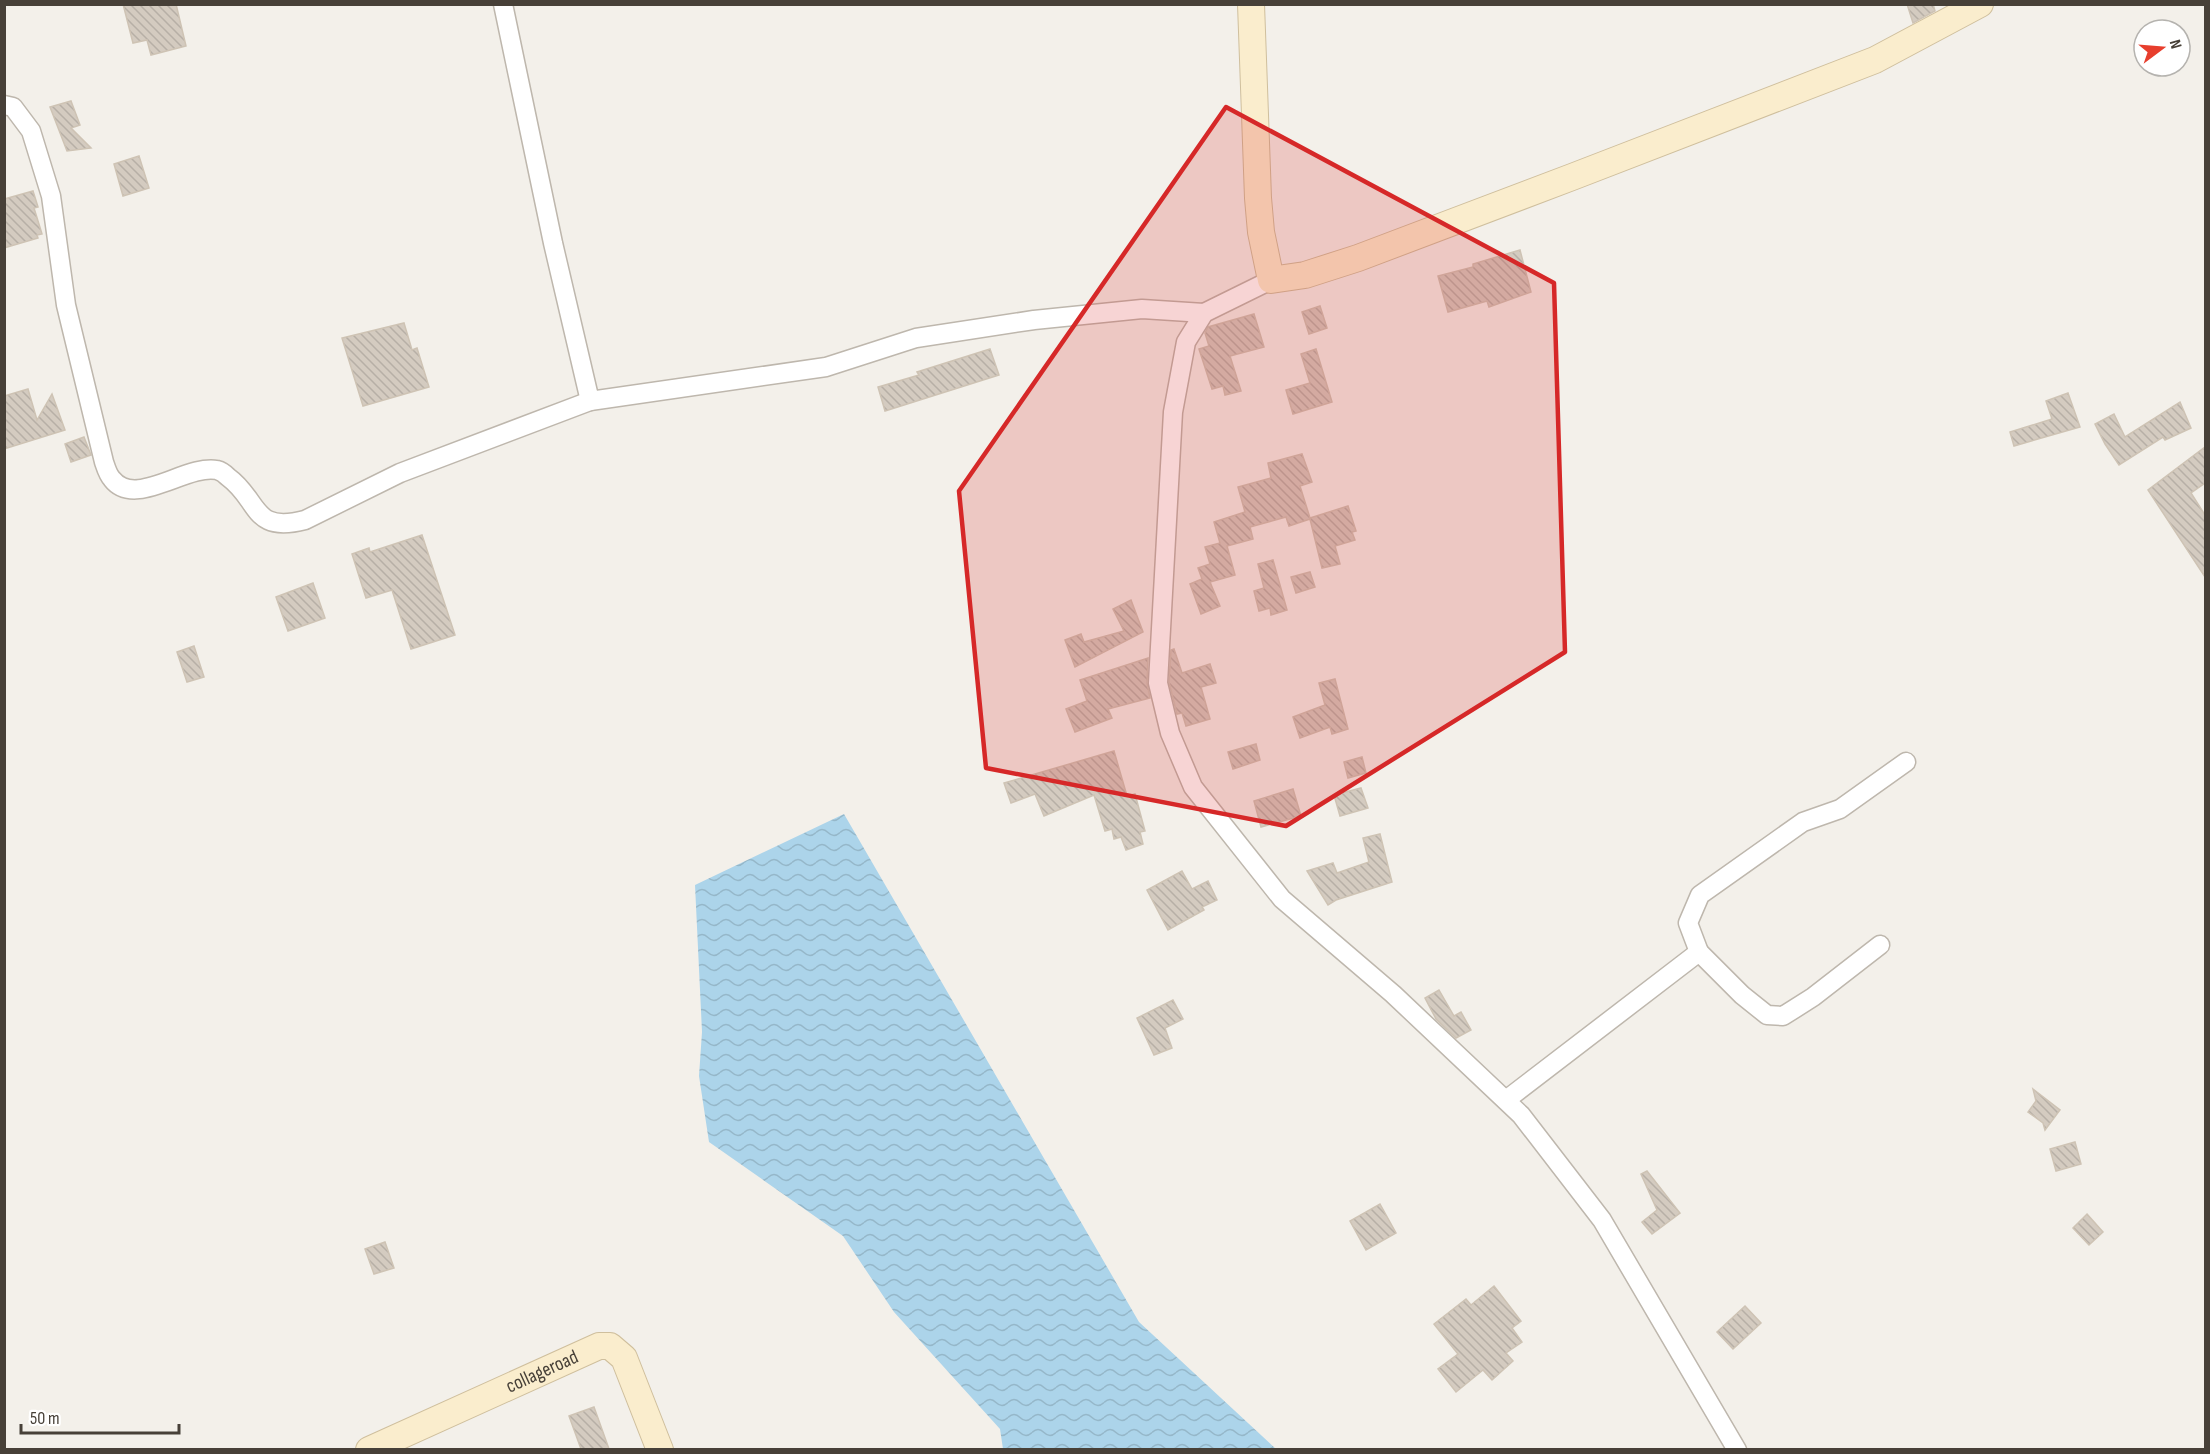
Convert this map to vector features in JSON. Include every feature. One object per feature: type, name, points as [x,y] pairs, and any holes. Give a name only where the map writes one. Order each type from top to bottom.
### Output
[{"type":"main road","points":[[1251,4],[1258,198],[1261,232],[1271,280],[1305,275],[1358,258],[1875,60],[1980,4]]},
{"type":"main road","name":"collageroad","points":[[369,1449],[598,1346],[610,1346],[624,1358],[660,1449]]},
{"type":"street","points":[[503,4],[590,401]]},
{"type":"street","points":[[4,105],[13,107],[31,131],[51,196],[66,305],[104,462],[112,479],[124,489],[142,490],[203,470],[219,470],[242,489],[250,504],[264,518],[281,524],[292,524],[305,520],[400,473],[590,401],[826,367],[916,338],[1034,320],[1142,309],[1204,313],[1271,280]]},
{"type":"street","points":[[1204,313],[1186,342],[1173,412],[1158,683],[1170,733],[1193,787],[1282,899],[1393,994],[1521,1115],[1602,1220],[1737,1449]]},
{"type":"street","points":[[1880,945],[1813,997],[1783,1016],[1767,1015],[1742,995],[1699,952],[1688,923],[1700,895],[1803,822],[1840,809],[1906,762]]},
{"type":"street","points":[[1506,1100],[1699,952]]},
{"type":"highlighted area","points":[[1226,107],[1554,283],[1565,652],[1286,826],[986,768],[959,491]]},
{"type":"water","points":[[844,814],[1139,1322],[1276,1449],[1003,1449],[1000,1429],[894,1312],[843,1236],[709,1142],[699,1076],[702,1032],[695,885]]},
{"type":"building","points":[[123,4],[176,4],[186,46],[151,55],[147,40],[133,43]]},
{"type":"building","points":[[1907,4],[1933,4],[1935,11],[1913,23]]},
{"type":"building","points":[[71,101],[80,125],[71,128],[91,148],[67,151],[50,107]]},
{"type":"building","points":[[139,156],[149,188],[123,196],[114,164]]},
{"type":"building","points":[[33,191],[38,207],[34,208],[42,234],[37,235],[38,238],[4,248],[4,199]]},
{"type":"building","points":[[1520,250],[1531,292],[1489,307],[1487,301],[1448,312],[1438,276],[1473,267],[1473,264]]},
{"type":"building","points":[[1320,306],[1327,328],[1309,334],[1302,312]]},
{"type":"building","points":[[1254,314],[1264,347],[1230,356],[1241,391],[1225,395],[1223,386],[1212,389],[1199,349],[1209,346],[1205,333],[1208,327]]},
{"type":"building","points":[[404,323],[412,350],[417,348],[429,387],[363,406],[342,338]]},
{"type":"building","points":[[990,349],[999,375],[885,411],[878,387],[919,375],[917,372]]},
{"type":"building","points":[[1316,349],[1332,402],[1293,414],[1286,390],[1310,383],[1301,354]]},
{"type":"building","points":[[28,389],[37,420],[52,394],[65,430],[4,449],[4,396]]},
{"type":"building","points":[[2068,393],[2080,427],[2014,446],[2010,432],[2052,419],[2046,401]]},
{"type":"building","points":[[2180,402],[2191,428],[2165,440],[2163,437],[2119,465],[2095,424],[2114,414],[2125,437]]},
{"type":"building","points":[[84,437],[91,455],[71,462],[65,444]]},
{"type":"building","points":[[2205,447],[2205,483],[2191,493],[2205,515],[2205,577],[2148,490]]},
{"type":"building","points":[[1302,454],[1312,482],[1300,486],[1310,518],[1348,506],[1356,531],[1352,532],[1355,540],[1335,546],[1340,564],[1322,568],[1310,519],[1289,526],[1286,517],[1250,527],[1253,539],[1227,546],[1235,575],[1210,582],[1220,606],[1201,614],[1190,584],[1202,579],[1198,568],[1210,564],[1205,547],[1220,543],[1214,522],[1245,512],[1238,487],[1271,478],[1268,463]]},
{"type":"building","points":[[422,535],[455,635],[411,649],[392,590],[366,598],[352,554],[369,548],[370,552]]},
{"type":"building","points":[[1273,560],[1287,610],[1271,615],[1270,608],[1259,611],[1254,591],[1264,588],[1258,564]]},
{"type":"building","points":[[1310,572],[1315,587],[1296,593],[1291,577]]},
{"type":"building","points":[[313,583],[325,618],[288,631],[276,597]]},
{"type":"building","points":[[1131,600],[1143,632],[1075,667],[1065,640],[1081,634],[1084,642],[1124,631],[1113,609]]},
{"type":"building","points":[[194,646],[204,677],[187,682],[177,652]]},
{"type":"building","points":[[1174,649],[1182,673],[1210,664],[1216,683],[1201,687],[1210,719],[1186,726],[1182,713],[1177,714],[1169,682],[1171,650]]},
{"type":"building","points":[[1148,658],[1147,683],[1150,698],[1108,709],[1112,718],[1075,732],[1066,709],[1087,701],[1080,680]]},
{"type":"building","points":[[1335,679],[1348,729],[1332,734],[1330,727],[1300,738],[1293,717],[1325,705],[1319,683]]},
{"type":"building","points":[[1256,744],[1260,760],[1233,769],[1228,752]]},
{"type":"building","points":[[1114,751],[1127,796],[1135,794],[1145,831],[1140,832],[1143,844],[1126,850],[1121,837],[1114,839],[1112,829],[1105,831],[1094,795],[1044,816],[1035,794],[1011,803],[1004,783]]},
{"type":"building","points":[[1362,757],[1366,773],[1348,778],[1344,762]]},
{"type":"building","points":[[1361,788],[1368,808],[1340,816],[1334,795]]},
{"type":"building","points":[[1293,789],[1301,816],[1261,827],[1254,801]]},
{"type":"building","points":[[1380,834],[1392,882],[1336,900],[1328,905],[1307,871],[1333,863],[1337,873],[1369,862],[1363,838]]},
{"type":"building","points":[[1182,871],[1192,889],[1208,881],[1217,900],[1202,907],[1204,910],[1168,930],[1147,890]]},
{"type":"building","points":[[1439,990],[1454,1016],[1461,1012],[1471,1030],[1456,1038],[1436,1019],[1425,998]]},
{"type":"building","points":[[1173,1000],[1183,1019],[1165,1028],[1172,1048],[1154,1055],[1137,1018]]},
{"type":"building","points":[[2033,1089],[2060,1110],[2045,1130],[2043,1123],[2028,1112],[2036,1101]]},
{"type":"building","points":[[2075,1142],[2081,1164],[2056,1171],[2050,1149]]},
{"type":"building","points":[[1647,1171],[1680,1213],[1652,1234],[1642,1222],[1657,1210],[1641,1174]]},
{"type":"building","points":[[1380,1204],[1396,1233],[1366,1250],[1350,1221]]},
{"type":"building","points":[[2087,1214],[2103,1232],[2089,1245],[2073,1228]]},
{"type":"building","points":[[385,1242],[394,1268],[374,1274],[365,1249]]},
{"type":"building","points":[[1494,1286],[1521,1321],[1512,1328],[1522,1342],[1506,1353],[1513,1361],[1492,1380],[1483,1370],[1456,1392],[1438,1369],[1458,1354],[1434,1324],[1466,1299],[1471,1305]]},
{"type":"building","points":[[1745,1306],[1761,1323],[1733,1349],[1717,1332]]},
{"type":"building","points":[[594,1407],[609,1449],[581,1449],[569,1416]]}]
